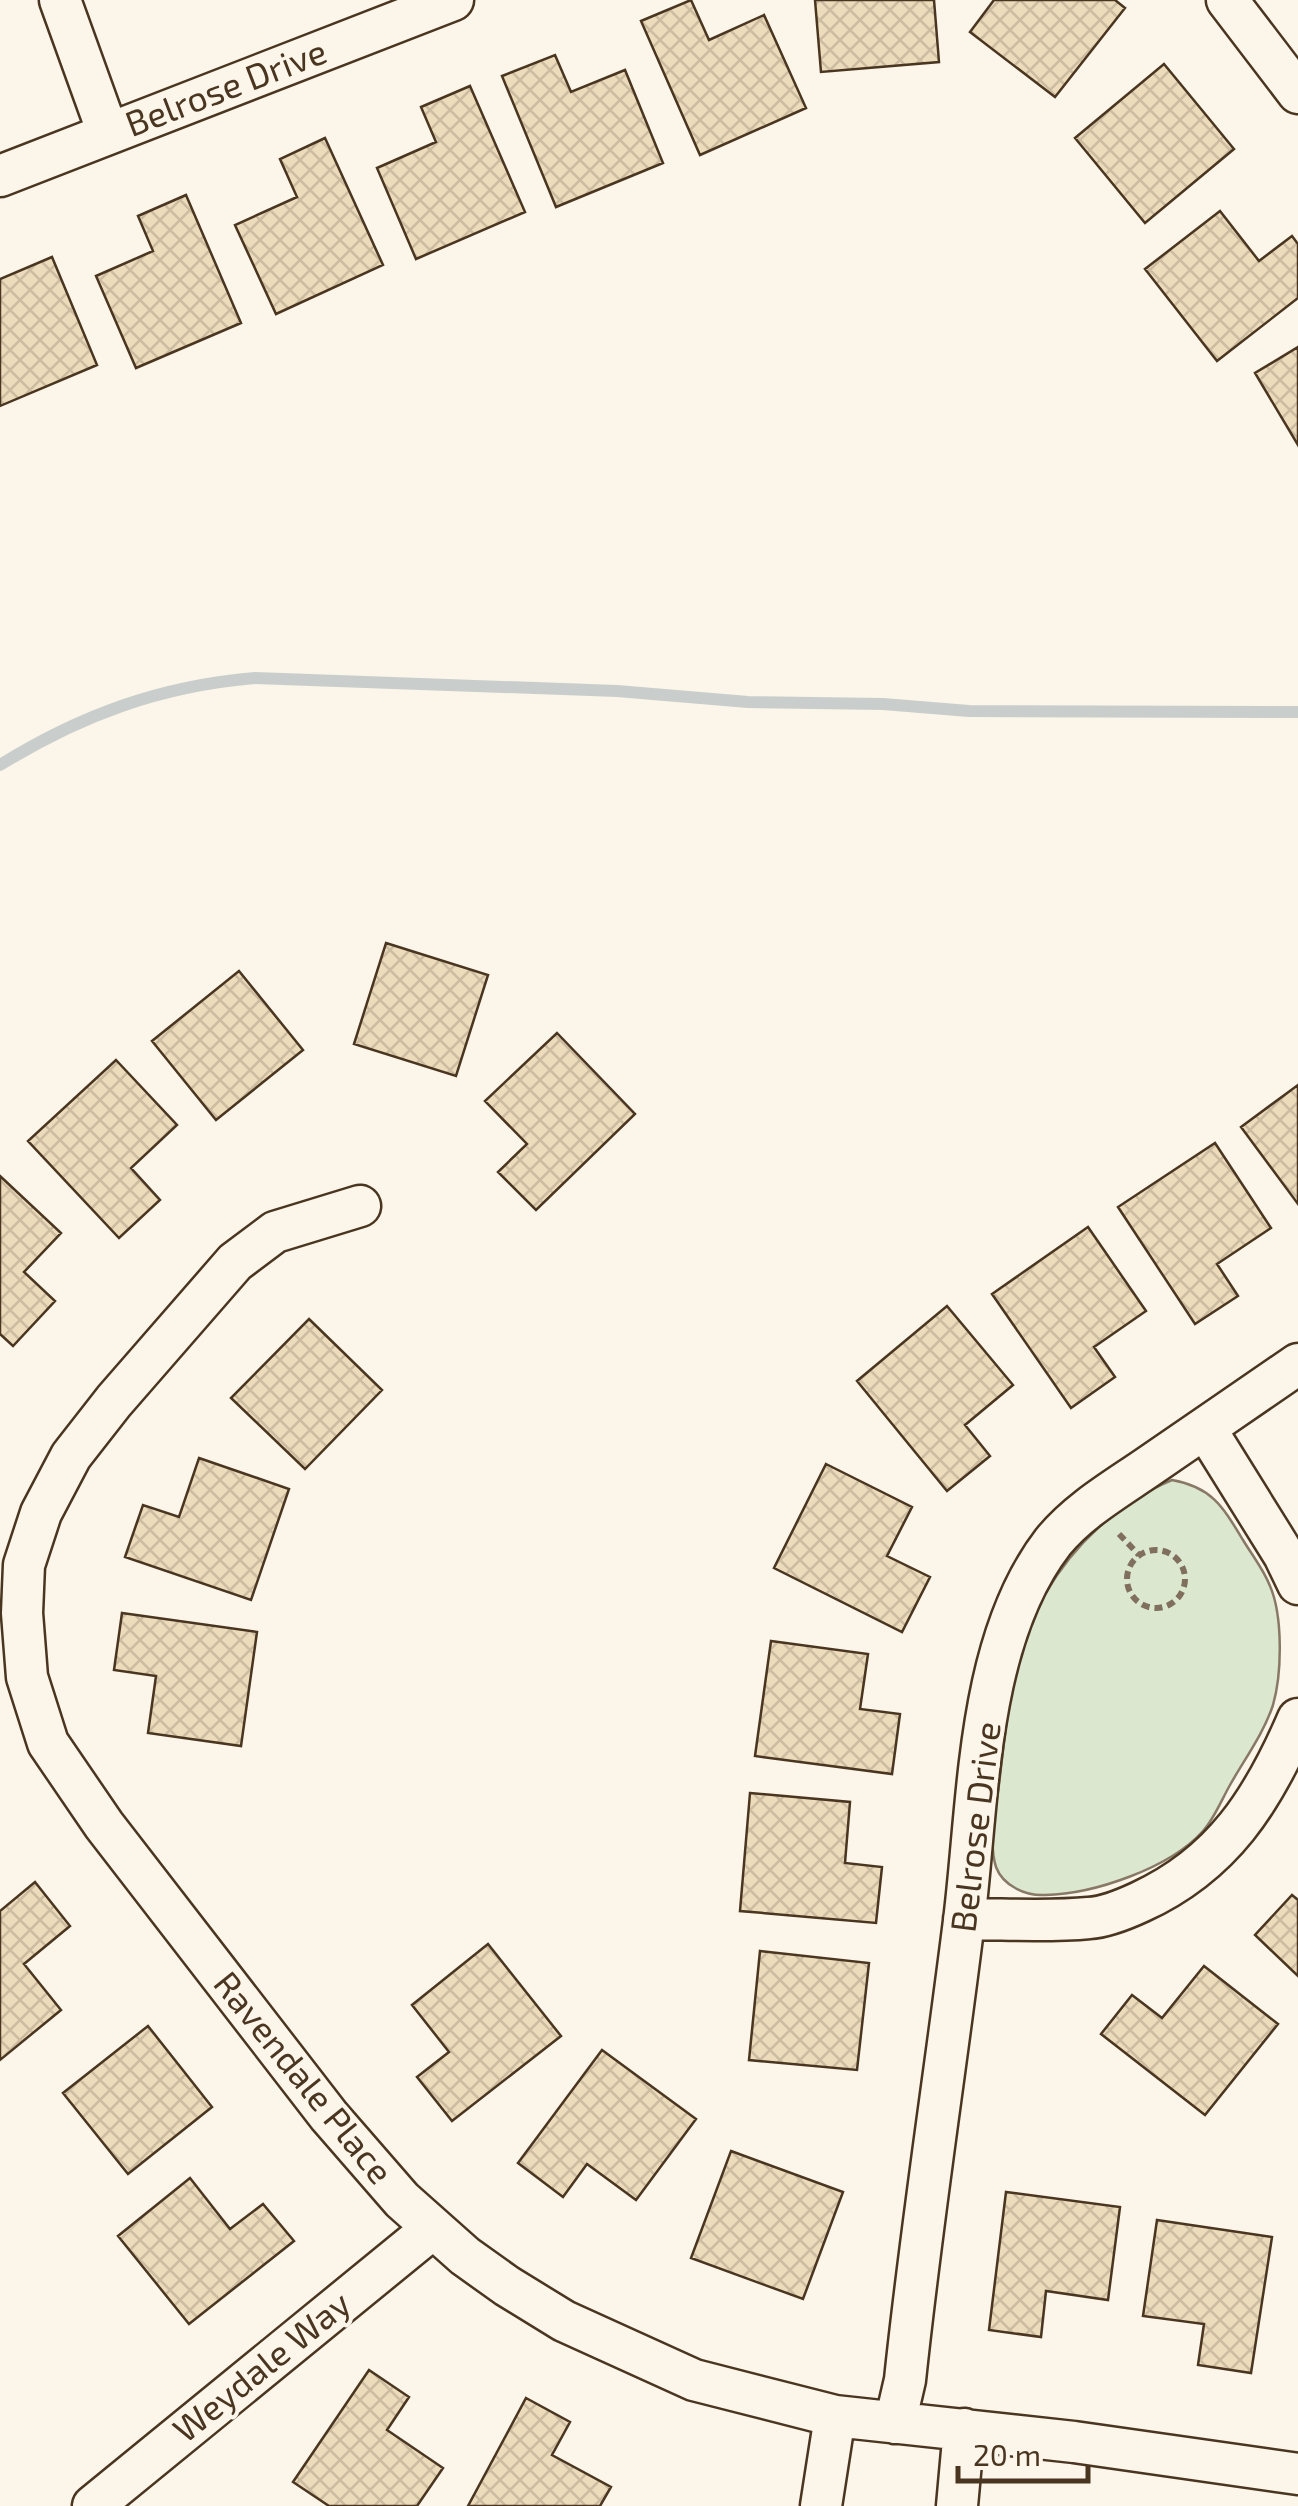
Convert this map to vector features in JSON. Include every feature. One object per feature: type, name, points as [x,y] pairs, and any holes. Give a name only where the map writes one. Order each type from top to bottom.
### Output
[{"type":"street","points":[[60,0],[108,133]]},
{"type":"street","name":"Belrose Drive","points":[[0,176],[453,0]]},
{"type":"street","points":[[1227,0],[1298,93]]},
{"type":"street","name":"Ravendale Place","points":[[360,1206],[275,1232],[235,1262],[71,1456],[41,1513],[24,1566],[22,1613],[27,1676],[48,1743],[104,1825],[330,2116],[402,2200],[432,2229],[507,2286],[564,2320],[694,2380],[835,2416],[1298,2474]]},
{"type":"street","name":"Belrose Drive","points":[[896,2423],[905,2380],[964,1920],[979,1772],[1009,1628],[1054,1541],[1091,1506],[1298,1364]]},
{"type":"street","points":[[1205,1428],[1284,1554],[1298,1584]]},
{"type":"street","points":[[964,1920],[1092,1918],[1162,1892],[1229,1840],[1260,1796],[1298,1720]]},
{"type":"street","name":"Weydale Way","points":[[93,2506],[432,2229]]},
{"type":"street","points":[[821,2506],[835,2416]]},
{"type":"street","points":[[956,2506],[964,2430]]},
{"type":"path","points":[[1161,1549],[1180,1562],[1185,1584],[1173,1603],[1151,1608],[1132,1596],[1126,1574],[1139,1555],[1161,1549]]},
{"type":"green space","points":[[1172,1480],[1197,1488],[1215,1500],[1267,1580],[1279,1629],[1273,1705],[1211,1821],[1189,1844],[1151,1867],[1108,1884],[1065,1893],[1023,1892],[999,1874],[993,1836],[1008,1711],[1025,1638],[1045,1594],[1084,1542],[1134,1500]]},
{"type":"building","points":[[691,0],[709,40],[764,15],[806,108],[700,155],[641,21]]},
{"type":"building","points":[[815,0],[934,0],[939,62],[821,72]]},
{"type":"building","points":[[994,0],[1115,0],[1125,8],[1055,97],[970,32]]},
{"type":"building","points":[[555,55],[571,92],[625,70],[663,163],[556,207],[502,76]]},
{"type":"building","points":[[1164,64],[1234,149],[1145,223],[1075,138]]},
{"type":"building","points":[[470,86],[525,212],[416,259],[377,168],[436,142],[421,107]]},
{"type":"building","points":[[325,138],[383,265],[276,314],[235,225],[297,197],[280,159]]},
{"type":"building","points":[[186,195],[241,323],[136,368],[96,276],[153,251],[138,216]]},
{"type":"building","points":[[1220,211],[1259,261],[1292,236],[1298,244],[1298,298],[1217,361],[1145,269]]},
{"type":"building","points":[[52,257],[97,365],[0,406],[0,279]]},
{"type":"building","points":[[1298,347],[1298,445],[1255,373]]},
{"type":"building","points":[[386,943],[488,975],[456,1076],[354,1044]]},
{"type":"building","points":[[239,971],[303,1050],[216,1120],[152,1041]]},
{"type":"building","points":[[557,1033],[635,1114],[536,1210],[498,1172],[527,1144],[485,1101]]},
{"type":"building","points":[[116,1060],[177,1125],[131,1168],[160,1200],[119,1238],[28,1141]]},
{"type":"building","points":[[1298,1085],[1298,1204],[1241,1127]]},
{"type":"building","points":[[1215,1143],[1271,1228],[1217,1264],[1238,1296],[1195,1324],[1118,1207]]},
{"type":"building","points":[[0,1176],[61,1233],[24,1272],[55,1301],[13,1346],[0,1334]]},
{"type":"building","points":[[1088,1227],[1146,1311],[1094,1347],[1115,1377],[1071,1408],[992,1294]]},
{"type":"building","points":[[947,1306],[1013,1385],[965,1425],[990,1456],[947,1491],[857,1381]]},
{"type":"building","points":[[309,1319],[382,1390],[305,1469],[231,1398]]},
{"type":"building","points":[[199,1458],[289,1489],[251,1600],[125,1557],[143,1505],[179,1517]]},
{"type":"building","points":[[826,1464],[912,1507],[887,1556],[930,1577],[902,1632],[774,1568]]},
{"type":"building","points":[[122,1613],[257,1632],[241,1746],[148,1733],[156,1676],[114,1670]]},
{"type":"building","points":[[771,1641],[868,1654],[860,1709],[900,1714],[892,1774],[755,1756]]},
{"type":"building","points":[[750,1793],[850,1802],[845,1863],[882,1867],[876,1923],[740,1911]]},
{"type":"building","points":[[35,1882],[70,1926],[24,1964],[61,2010],[0,2060],[0,1911]]},
{"type":"building","points":[[1292,1895],[1298,1900],[1298,1976],[1255,1935]]},
{"type":"building","points":[[488,1944],[561,2036],[452,2121],[417,2077],[449,2052],[412,2005]]},
{"type":"building","points":[[760,1951],[869,1963],[857,2070],[749,2060]]},
{"type":"building","points":[[1204,1966],[1278,2024],[1205,2115],[1101,2034],[1132,1995],[1162,2018]]},
{"type":"building","points":[[148,2026],[212,2107],[128,2174],[63,2093]]},
{"type":"building","points":[[602,2050],[696,2119],[636,2200],[587,2164],[563,2197],[518,2163]]},
{"type":"building","points":[[731,2151],[843,2192],[803,2299],[691,2258]]},
{"type":"building","points":[[190,2178],[230,2229],[263,2204],[294,2241],[189,2324],[118,2236]]},
{"type":"building","points":[[1006,2192],[1120,2207],[1108,2300],[1046,2291],[1041,2337],[989,2330]]},
{"type":"building","points":[[1157,2220],[1272,2237],[1251,2373],[1198,2365],[1204,2324],[1143,2316]]},
{"type":"building","points":[[369,2370],[409,2397],[387,2430],[443,2468],[417,2506],[329,2506],[293,2482]]},
{"type":"building","points":[[526,2398],[570,2422],[552,2455],[611,2487],[600,2506],[468,2506]]},
{"type":"waterway","points":[[0,765],[61,731],[122,706],[186,688],[255,678],[617,691],[748,702],[883,704],[969,711],[1298,712]]}]
